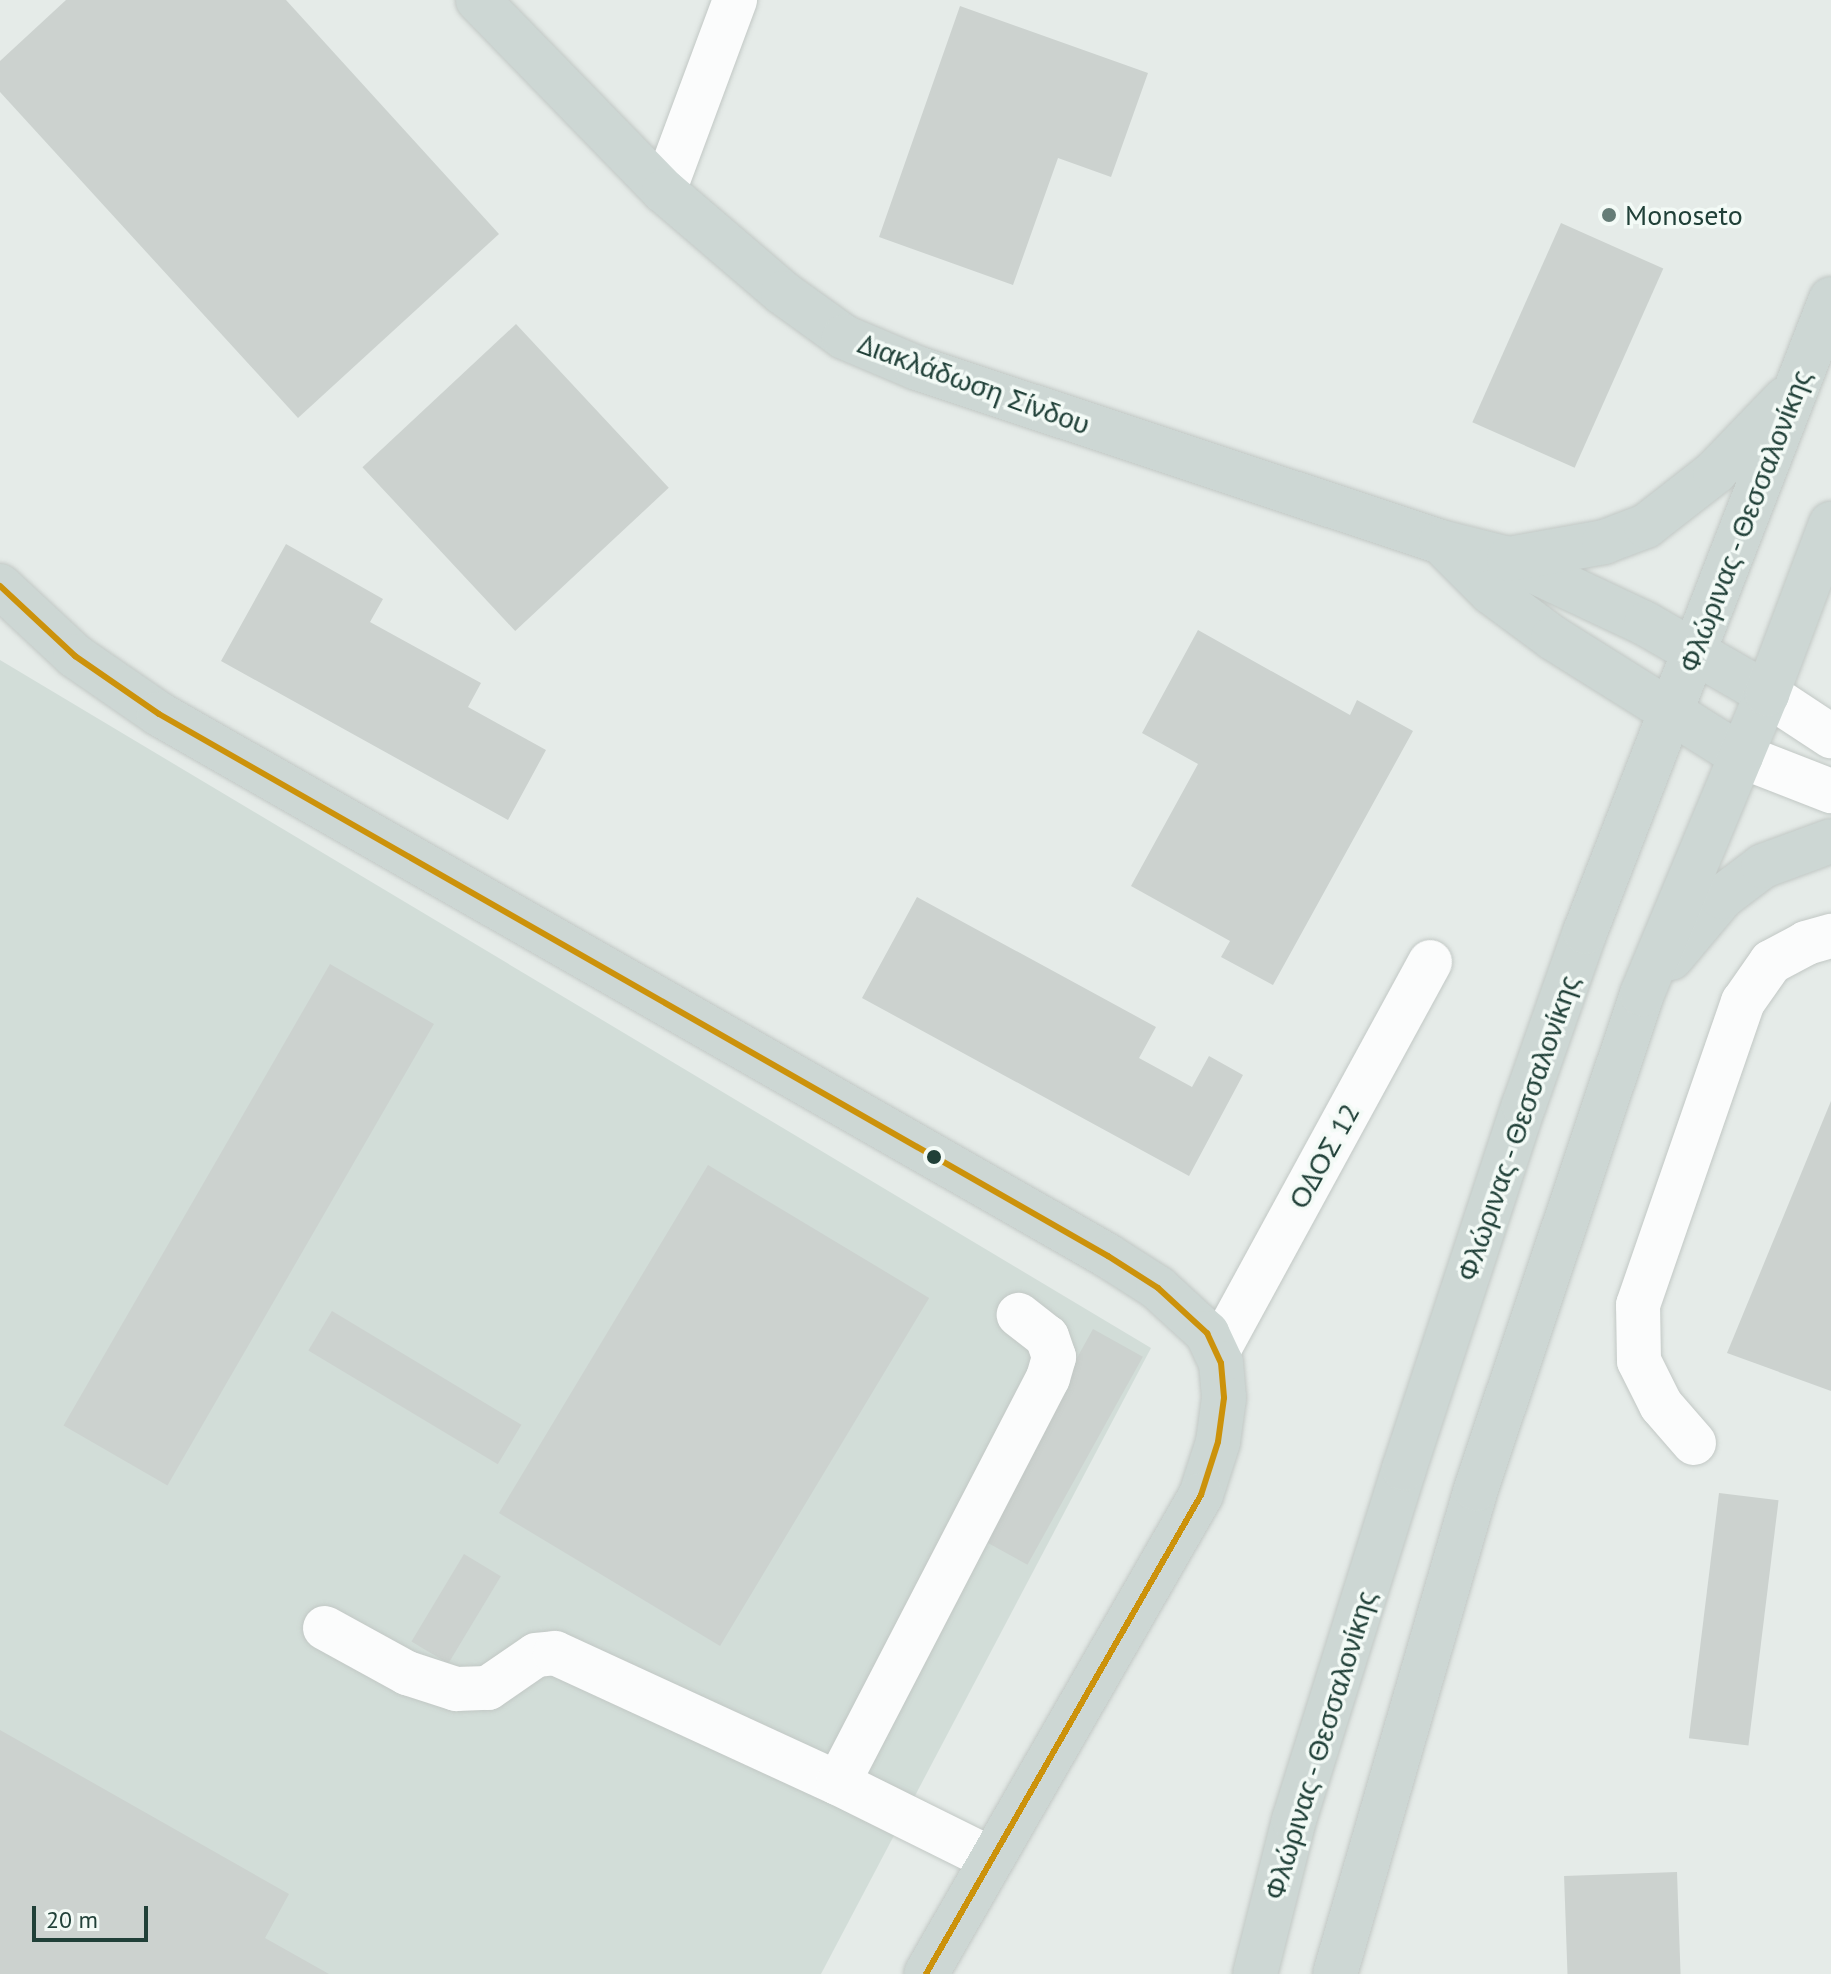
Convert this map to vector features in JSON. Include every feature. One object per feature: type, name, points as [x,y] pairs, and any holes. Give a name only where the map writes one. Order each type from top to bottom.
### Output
[{"type":"main road","name":"Διακλάδωση Σίνδου","points":[[478,0],[664,191],[783,293],[844,337],[917,368],[1441,542],[1508,559],[1579,589],[1696,650],[1767,694]]},
{"type":"main road","name":"Φλώρινας - Θεσσαλονίκης","points":[[1255,1974],[1294,1820],[1404,1469],[1524,1105],[1585,932],[1831,299]]},
{"type":"main road","points":[[1508,559],[1604,542],[1646,526],[1715,472],[1795,389]]},
{"type":"main road","points":[[1335,1974],[1476,1489],[1642,994],[1767,694],[1831,524]]},
{"type":"main road","points":[[1441,542],[1491,592],[1553,638],[1741,756]]},
{"type":"main road","points":[[0,586],[75,656],[159,714],[1108,1256],[1158,1288],[1191,1315],[1218,1351],[1224,1384],[1221,1429],[1201,1495],[926,1974]]},
{"type":"main road","points":[[1642,994],[1722,897],[1763,866],[1831,841]]},
{"type":"main road","points":[[1238,1974],[1294,1820]]},
{"type":"street","points":[[664,191],[735,0]]},
{"type":"street","points":[[1767,694],[1831,736]]},
{"type":"street","points":[[1741,756],[1831,791]]},
{"type":"street","points":[[1694,1443],[1661,1405],[1639,1361],[1638,1305],[1743,1002],[1771,962],[1806,943],[1831,936]]},
{"type":"street","name":"ΟΔΟΣ 12","points":[[1218,1351],[1430,962]]},
{"type":"street","points":[[838,1783],[1048,1378],[1054,1357],[1047,1337],[1019,1315]]},
{"type":"street","points":[[325,1628],[407,1673],[456,1689],[488,1688],[536,1655],[555,1653],[838,1783],[991,1859]]},
{"type":"shaded area","points":[[0,660],[1151,1348],[821,1974],[0,1974]]},
{"type":"building","points":[[66,0],[286,0],[499,234],[298,418],[0,92],[0,61]]},
{"type":"building","points":[[960,6],[1148,73],[1111,177],[1058,158],[1013,285],[879,237]]},
{"type":"building","points":[[1561,223],[1663,269],[1575,468],[1472,422]]},
{"type":"building","points":[[516,324],[669,488],[515,631],[362,467]]},
{"type":"building","points":[[286,544],[383,599],[370,622],[481,683],[468,707],[546,750],[508,820],[221,661]]},
{"type":"building","points":[[1198,630],[1350,715],[1357,700],[1413,731],[1273,985],[1221,957],[1230,941],[1131,886],[1198,764],[1142,733]]},
{"type":"building","points":[[917,897],[1156,1027],[1139,1058],[1192,1087],[1209,1056],[1243,1075],[1189,1176],[862,998]]},
{"type":"building","points":[[330,964],[434,1024],[167,1486],[64,1426]]},
{"type":"building","points":[[1831,1101],[1831,1391],[1727,1353]]},
{"type":"building","points":[[708,1165],[929,1298],[720,1646],[499,1513]]},
{"type":"building","points":[[332,1311],[521,1425],[498,1464],[308,1350]]},
{"type":"building","points":[[1093,1329],[1143,1357],[1027,1565],[978,1537]]},
{"type":"building","points":[[1719,1493],[1779,1500],[1748,1745],[1689,1738]]},
{"type":"building","points":[[464,1554],[501,1576],[448,1664],[411,1641]]},
{"type":"building","points":[[0,1730],[289,1894],[265,1938],[329,1974],[0,1974]]},
{"type":"building","points":[[1677,1872],[1681,1974],[1567,1974],[1564,1876]]},
{"type":"transit line","points":[[0,586],[75,656],[159,714],[1108,1256],[1158,1288],[1207,1333],[1221,1363],[1224,1398],[1218,1442],[1201,1495],[926,1974]]},
{"type":"place","name":"Monoseto","points":[[1609,215]]}]
